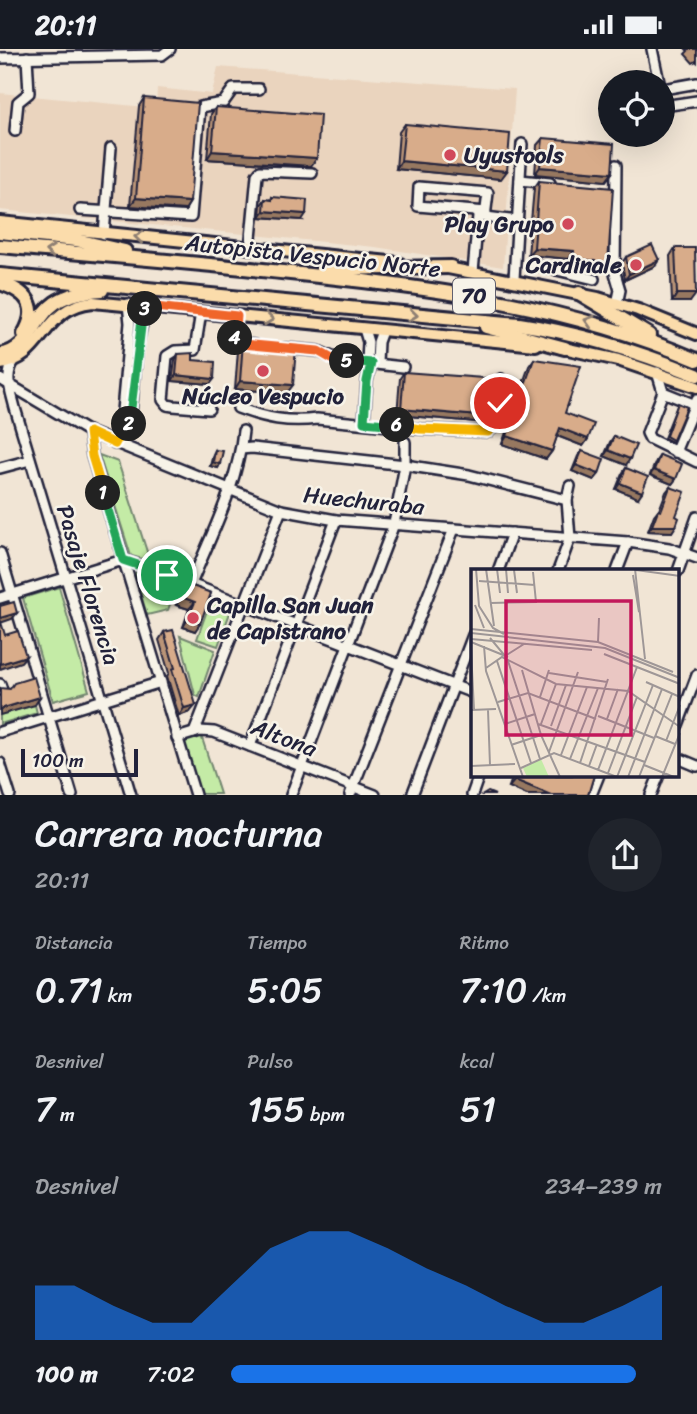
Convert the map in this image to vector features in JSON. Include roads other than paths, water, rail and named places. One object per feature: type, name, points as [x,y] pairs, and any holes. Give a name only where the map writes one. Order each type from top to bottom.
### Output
[{"type":"highway","points":[[0,232],[76,240],[167,261]]},
{"type":"highway","name":"Autopista Vespucio Norte","points":[[0,246],[265,270],[392,284],[491,299],[577,318],[697,360]]},
{"type":"highway","points":[[265,270],[451,267]]},
{"type":"highway","name":"70","points":[[0,275],[519,324],[573,334],[640,353],[697,375]]},
{"type":"highway","points":[[0,283],[22,293],[29,303],[31,314],[29,325],[22,337],[13,344],[0,347]]},
{"type":"highway","points":[[0,355],[22,345],[44,314],[62,299],[87,292],[134,287]]},
{"type":"highway","points":[[574,292],[677,351]]},
{"type":"highway","points":[[462,320],[565,348]]},
{"type":"main road","points":[[0,222],[451,267],[617,303],[697,334]]},
{"type":"main road","points":[[0,364],[14,361],[33,347],[52,321],[68,309],[93,302],[565,348],[618,360],[697,387]]},
{"type":"street","points":[[652,49],[656,70]]},
{"type":"street","points":[[0,58],[162,55],[170,50]]},
{"type":"street","points":[[15,131],[19,102],[29,93],[27,57]]},
{"type":"street","points":[[675,87],[697,83]]},
{"type":"street","points":[[80,210],[191,218],[200,107],[223,103],[233,89],[259,89]]},
{"type":"street","points":[[675,106],[697,101]]},
{"type":"street","points":[[514,279],[523,144]]},
{"type":"street","points":[[104,234],[111,148]]},
{"type":"street","points":[[616,165],[615,273],[620,290],[617,303]]},
{"type":"street","points":[[250,249],[257,175],[260,171],[312,173]]},
{"type":"street","points":[[520,180],[561,184]]},
{"type":"street","points":[[486,215],[488,193],[419,187],[418,206],[518,221]]},
{"type":"street","points":[[602,187],[616,188]]},
{"type":"street","points":[[473,272],[478,216],[486,215]]},
{"type":"street","points":[[532,264],[594,279]]},
{"type":"street","points":[[574,292],[575,274]]},
{"type":"street","points":[[124,426],[121,422],[131,323],[128,304]]},
{"type":"street","points":[[115,444],[124,426],[130,423],[138,342],[146,306]]},
{"type":"street","points":[[201,312],[195,350],[172,351],[167,356],[163,400],[167,405],[209,409]]},
{"type":"street","points":[[237,316],[237,342],[267,346]]},
{"type":"street","points":[[365,329],[372,363]]},
{"type":"street","points":[[364,422],[367,381],[382,331]]},
{"type":"street","points":[[280,348],[318,351],[332,359],[403,367]]},
{"type":"street","points":[[9,386],[9,368],[14,361]]},
{"type":"street","points":[[657,372],[663,393],[647,432],[652,441],[697,462]]},
{"type":"street","name":"Huechuraba","points":[[0,379],[89,432],[281,510],[336,520],[628,542],[685,552],[697,558]]},
{"type":"street","points":[[238,408],[276,420],[317,419],[420,429],[492,431],[500,403],[501,379]]},
{"type":"street","name":"Pasaje Florencia","points":[[9,386],[131,795]]},
{"type":"street","points":[[663,393],[695,401],[675,452]]},
{"type":"street","points":[[89,432],[92,456],[195,795]]},
{"type":"street","points":[[191,584],[229,490],[243,432]]},
{"type":"street","points":[[290,795],[394,524],[405,465],[404,442]]},
{"type":"street","points":[[241,449],[252,448],[470,474],[567,501]]},
{"type":"street","points":[[0,468],[30,460]]},
{"type":"street","points":[[559,569],[570,538],[567,501],[570,486]]},
{"type":"street","points":[[194,733],[281,510]]},
{"type":"street","points":[[679,569],[697,517]]},
{"type":"street","points":[[250,746],[336,520]]},
{"type":"street","points":[[352,790],[454,529]]},
{"type":"street","points":[[499,569],[512,533]]},
{"type":"street","points":[[618,569],[628,542]]},
{"type":"street","points":[[0,553],[72,795]]},
{"type":"street","points":[[0,598],[123,560],[471,692]]},
{"type":"street","points":[[412,795],[471,640]]},
{"type":"street","points":[[680,720],[697,675]]},
{"type":"street","points":[[0,732],[161,682]]},
{"type":"street","points":[[0,684],[0,690]]},
{"type":"street","name":"Altona","points":[[177,738],[205,731],[214,732],[302,766],[352,790],[376,795]]},
{"type":"street","points":[[680,759],[697,766]]},
{"type":"street","points":[[0,763],[10,795]]},
{"type":"street","points":[[472,795],[478,777]]},
{"type":"street","points":[[591,795],[598,777]]},
{"type":"street","points":[[651,795],[658,777]]},
{"type":"place","name":"Uyustools","points":[[450,155]]},
{"type":"place","name":"Play Grupo","points":[[568,224]]},
{"type":"place","name":"Cardinale","points":[[636,265]]},
{"type":"place","name":"Núcleo Vespucio","points":[[263,371]]},
{"type":"place","name":"Capilla San Juan de Capistrano","points":[[193,618]]}]
